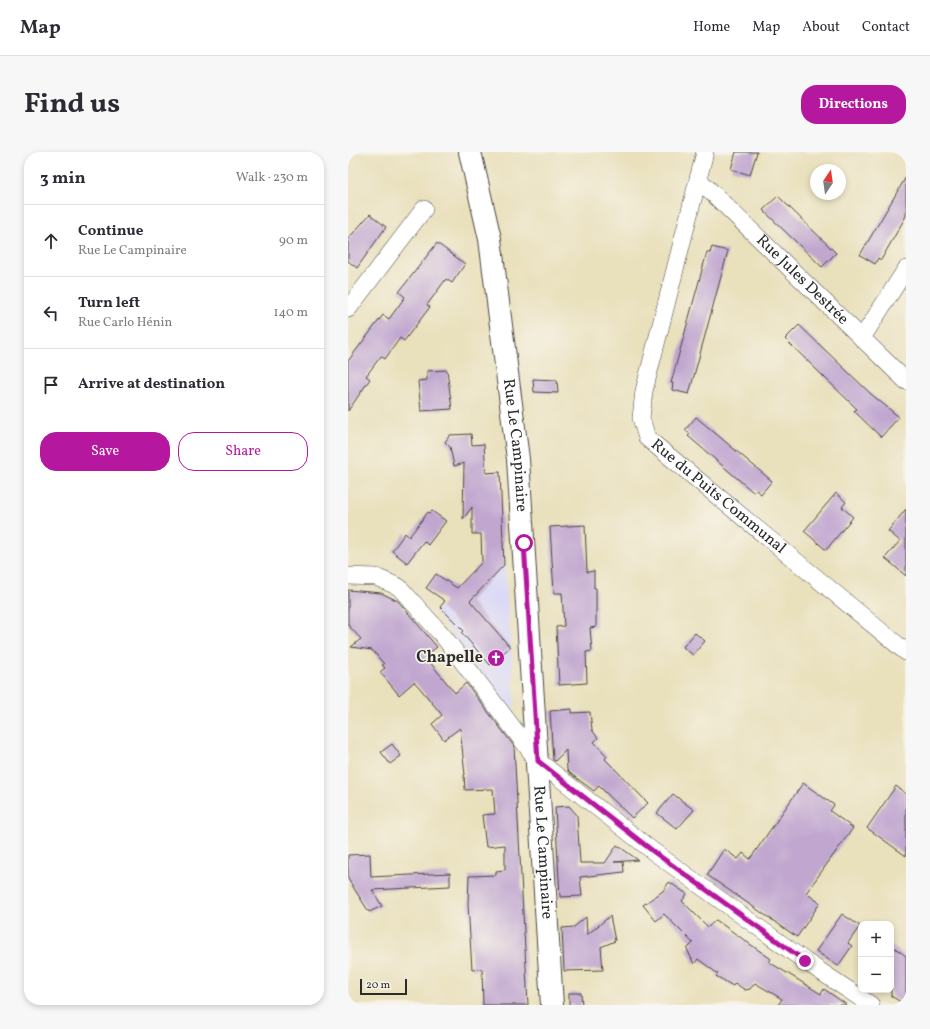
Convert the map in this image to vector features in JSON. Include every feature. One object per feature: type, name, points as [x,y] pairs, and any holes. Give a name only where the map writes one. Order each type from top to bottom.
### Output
[{"type":"main road","name":"Rue Le Campinaire","points":[[470,152],[490,239],[518,459],[552,1005]]},
{"type":"street","name":"Rue du Puits Communal","points":[[706,152],[644,392],[641,418],[647,438],[906,652]]},
{"type":"street","name":"Rue Jules Destrée","points":[[698,179],[906,381]]},
{"type":"street","points":[[348,308],[424,209]]},
{"type":"street","points":[[862,338],[906,269]]},
{"type":"street","points":[[348,576],[376,577],[399,587],[444,637],[538,761],[654,852],[805,961],[871,1005]]},
{"type":"shaded area","points":[[504,550],[515,706],[508,708],[435,612],[489,557]]},
{"type":"building","points":[[736,152],[757,152],[750,175],[731,169]]},
{"type":"building","points":[[906,177],[906,216],[881,260],[878,258],[875,264],[860,255]]},
{"type":"building","points":[[778,196],[836,253],[822,267],[763,210]]},
{"type":"building","points":[[370,214],[386,227],[357,268],[348,261],[348,239]]},
{"type":"building","points":[[437,243],[465,264],[452,283],[446,279],[427,305],[430,307],[404,341],[400,338],[385,359],[381,356],[366,376],[370,379],[348,411],[348,361],[383,315],[389,319],[405,297],[399,292]]},
{"type":"building","points":[[712,247],[728,251],[689,394],[672,390],[673,383],[671,383],[707,252],[710,253]]},
{"type":"building","points":[[799,325],[871,394],[899,417],[881,437],[854,411],[857,409],[785,339]]},
{"type":"building","points":[[447,370],[452,409],[421,411],[418,381],[427,380],[427,371]]},
{"type":"building","points":[[533,379],[557,380],[558,393],[534,392]]},
{"type":"building","points":[[696,417],[772,481],[761,494],[756,490],[753,492],[688,436],[690,434],[685,430]]},
{"type":"building","points":[[471,434],[472,445],[484,444],[486,473],[500,472],[504,565],[470,601],[510,647],[490,665],[462,633],[464,631],[440,607],[445,601],[426,588],[436,574],[457,588],[482,562],[481,534],[472,534],[472,507],[463,519],[464,463],[454,466],[450,447],[445,442],[450,435]]},
{"type":"building","points":[[836,493],[846,502],[842,507],[853,517],[826,550],[804,531]]},
{"type":"building","points":[[906,509],[906,576],[885,558],[900,541],[888,531]]},
{"type":"building","points":[[432,511],[446,521],[428,545],[424,541],[407,563],[392,551],[405,533],[409,537],[428,512],[430,513]]},
{"type":"building","points":[[585,525],[587,572],[594,571],[594,588],[596,588],[596,627],[590,628],[592,651],[586,652],[587,683],[559,685],[556,627],[564,626],[562,593],[554,593],[550,527]]},
{"type":"building","points":[[348,590],[381,593],[398,601],[437,647],[425,656],[437,671],[455,693],[466,683],[514,746],[528,1005],[483,1005],[482,969],[472,970],[468,904],[469,876],[496,875],[496,871],[505,870],[505,845],[486,847],[482,815],[495,814],[493,789],[465,790],[465,775],[460,728],[444,740],[432,724],[442,715],[414,682],[399,695],[380,672],[385,668],[382,665],[384,664],[372,650],[351,647],[361,639],[348,625]]},
{"type":"building","points":[[695,633],[705,641],[693,655],[683,647]]},
{"type":"building","points":[[572,709],[572,713],[590,712],[592,730],[598,738],[594,742],[607,756],[605,759],[648,803],[632,818],[599,786],[594,791],[567,770],[566,750],[555,761],[553,760],[550,711]]},
{"type":"building","points":[[392,744],[401,756],[390,764],[381,752]]},
{"type":"building","points":[[803,783],[834,805],[830,811],[853,828],[806,893],[820,903],[797,937],[707,875],[724,849],[738,859],[743,853],[750,859]]},
{"type":"building","points":[[896,786],[906,794],[906,856],[867,828]]},
{"type":"building","points":[[673,794],[694,810],[677,829],[657,813]]},
{"type":"building","points":[[569,806],[577,815],[580,863],[605,863],[617,845],[638,860],[614,862],[623,862],[624,872],[580,877],[582,896],[560,897],[555,807]]},
{"type":"building","points":[[370,854],[371,877],[450,873],[450,886],[372,890],[382,906],[369,912],[348,879],[348,855]]},
{"type":"building","points":[[669,882],[687,894],[682,901],[708,927],[716,920],[771,959],[769,962],[821,994],[824,989],[847,1005],[778,1005],[782,999],[755,983],[750,989],[745,990],[735,983],[733,986],[716,976],[718,974],[698,959],[694,964],[687,949],[693,943],[664,914],[656,921],[643,905],[663,891]]},
{"type":"building","points":[[842,914],[858,925],[858,929],[848,943],[852,946],[838,966],[816,951]]},
{"type":"building","points":[[610,916],[615,941],[601,947],[603,970],[564,971],[562,928],[574,927],[586,917],[587,935]]},
{"type":"building","points":[[894,947],[906,956],[906,1005],[891,996],[891,993],[894,993]]},
{"type":"building","points":[[569,993],[581,993],[582,1005],[569,1005]]},
{"type":"place","name":"Chapelle","points":[[496,658]]},
{"type":"route","points":[[524,543],[538,761],[654,852],[805,961]]}]
